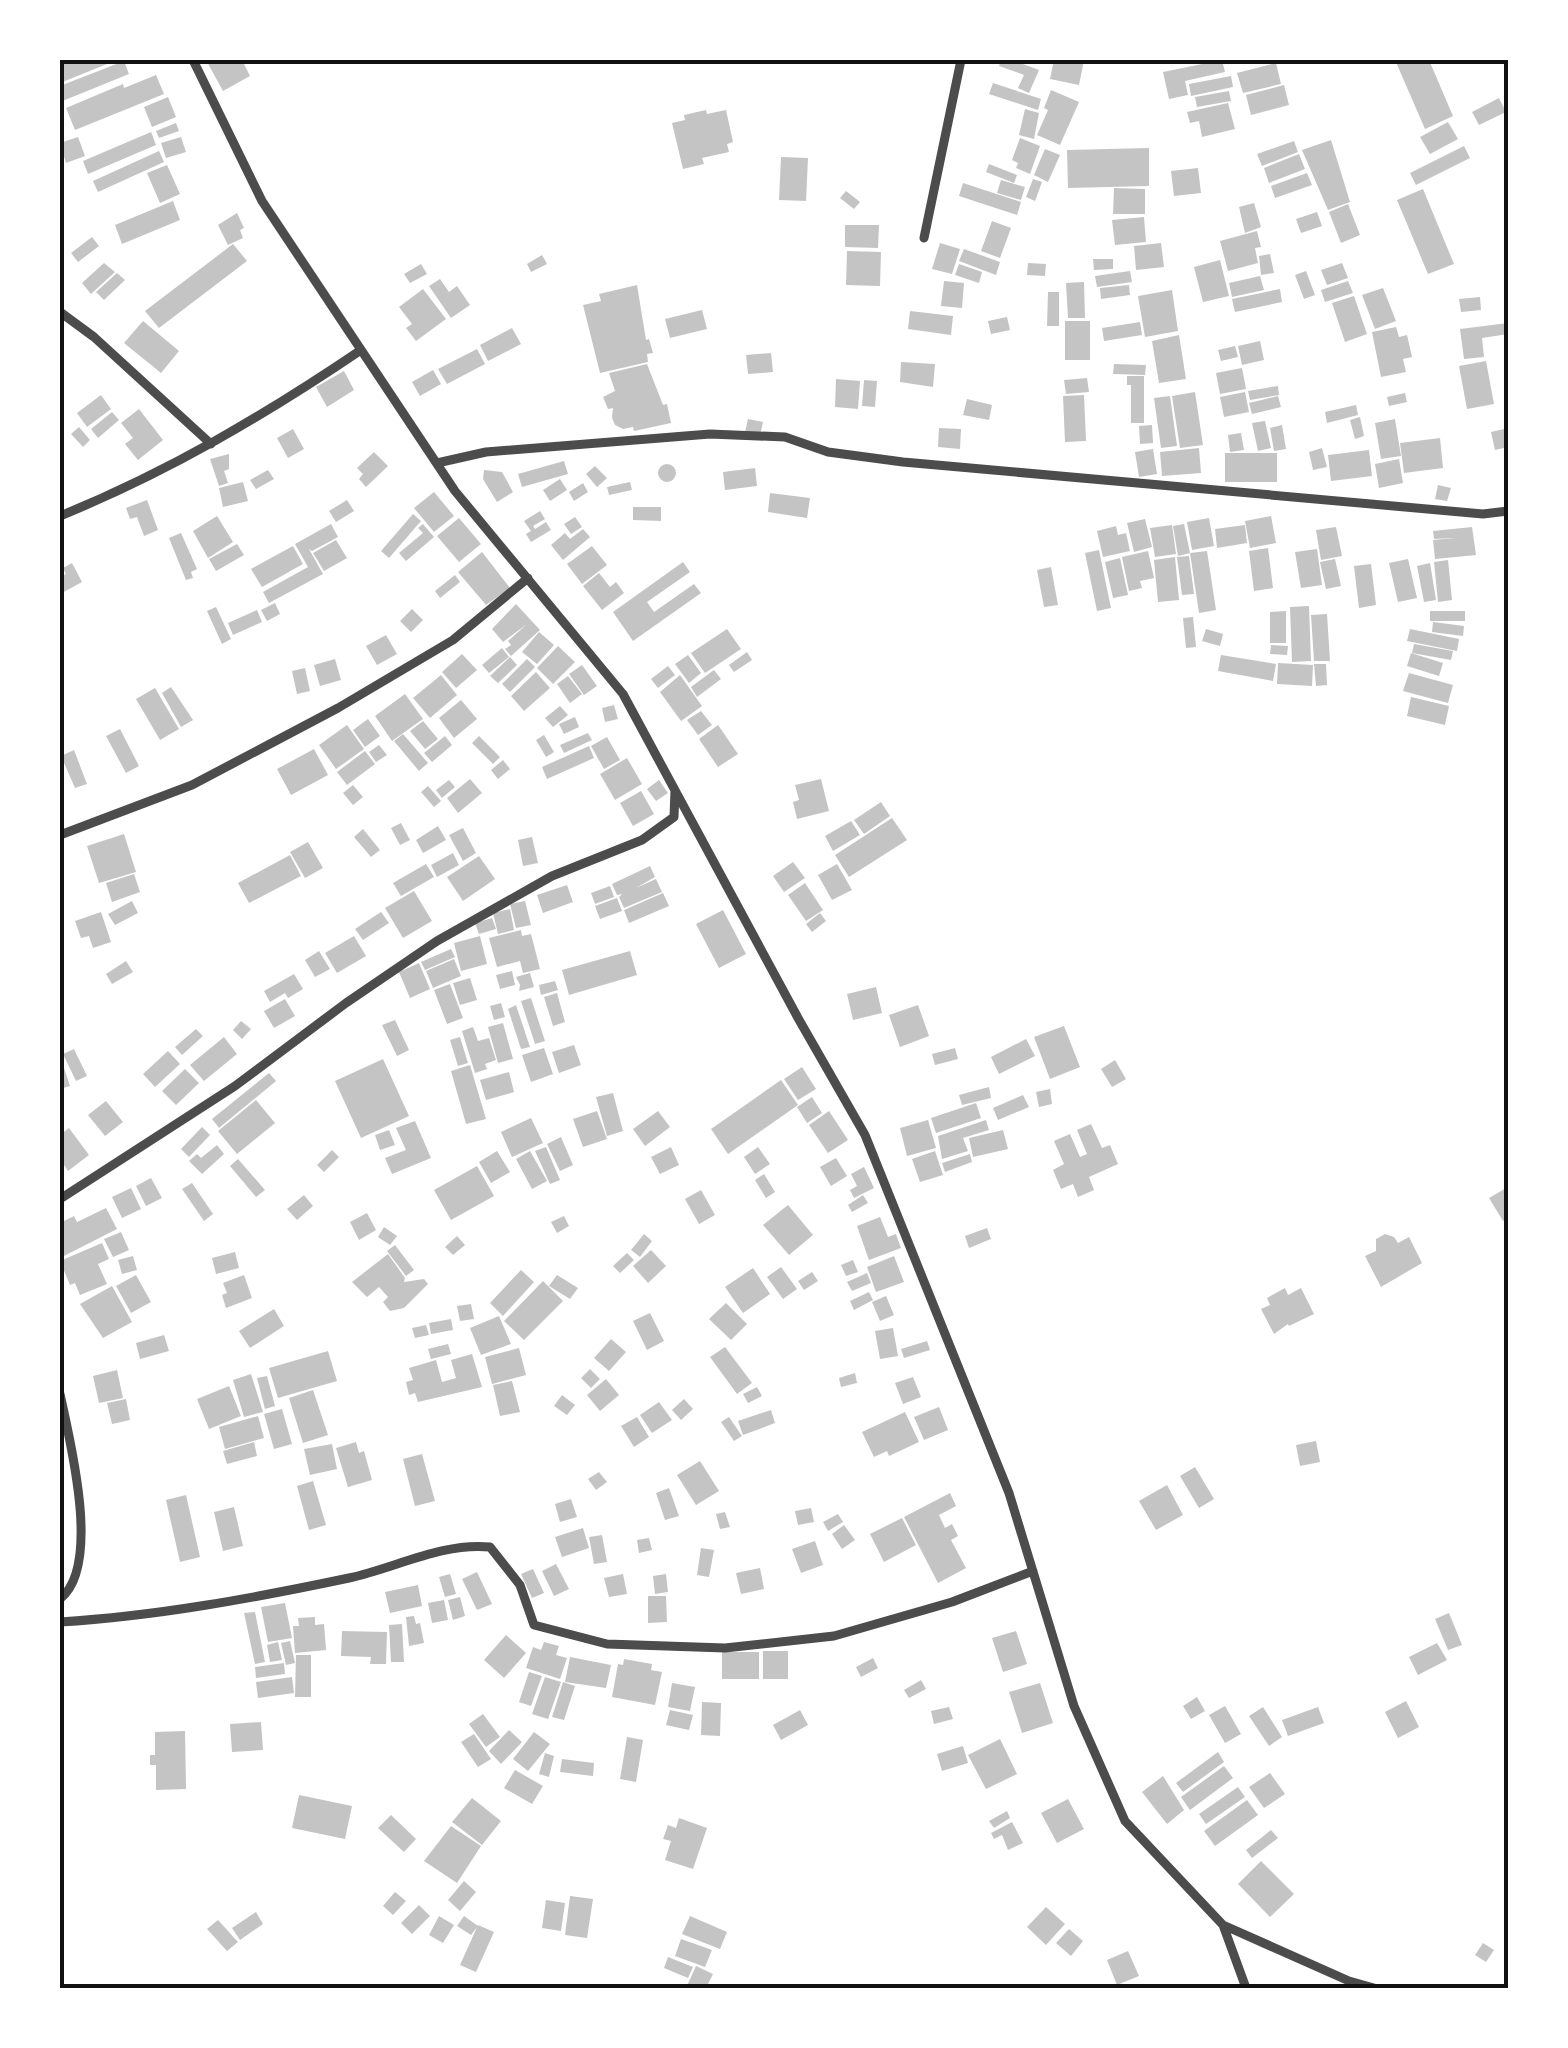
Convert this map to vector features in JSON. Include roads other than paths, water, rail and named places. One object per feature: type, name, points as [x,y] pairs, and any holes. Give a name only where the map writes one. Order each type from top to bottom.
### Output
[{"type":"street","points":[[193,60],[262,201],[455,491],[623,694],[865,1135],[1009,1493],[1074,1706],[1124,1821],[1223,1926],[1349,1982],[1374,1988]]},
{"type":"street","points":[[924,238],[961,60]]},
{"type":"street","points":[[60,312],[94,337],[211,444]]},
{"type":"street","points":[[60,516],[132,487],[266,414],[361,350]]},
{"type":"street","points":[[437,463],[486,452],[654,438],[710,434],[786,437],[828,452],[922,464],[1483,514],[1508,511]]},
{"type":"street","points":[[60,835],[192,785],[338,708],[453,640],[528,578]]},
{"type":"street","points":[[60,1199],[235,1086],[346,1002],[437,941],[552,876],[642,840],[674,817],[674,788]]},
{"type":"street","points":[[60,1394],[73,1453],[81,1535],[76,1578],[60,1599]]},
{"type":"street","points":[[60,1622],[126,1618],[352,1578],[470,1545],[490,1547],[520,1585],[534,1625],[607,1644],[725,1648],[834,1636],[952,1602],[1033,1571]]},
{"type":"street","points":[[1223,1926],[1246,1988]]}]
